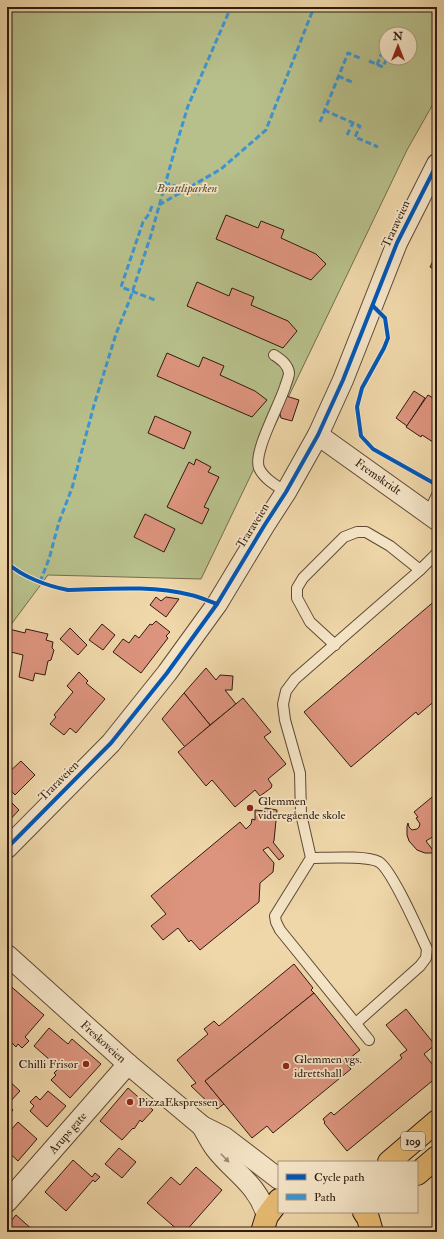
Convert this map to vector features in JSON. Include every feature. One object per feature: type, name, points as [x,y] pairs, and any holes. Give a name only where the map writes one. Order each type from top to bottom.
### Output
[{"type":"main road","name":"109","points":[[390,1161],[437,1121]]},
{"type":"main road","name":"109","points":[[418,1173],[437,1157]]},
{"type":"street","name":"Traraveien","points":[[7,848],[111,743],[167,674],[217,604],[286,492],[318,435],[343,380],[397,243],[437,164]]},
{"type":"street","name":"Fremskridt","points":[[318,435],[433,517]]},
{"type":"street","name":"Freskoveien","points":[[7,955],[128,1064],[202,1126],[224,1137],[278,1178]]},
{"type":"street","name":"Arups gate","points":[[7,1202],[128,1064]]},
{"type":"street","name":"Freskoveien","points":[[202,1126],[215,1148],[250,1184],[263,1203],[269,1216]]},
{"type":"lane","points":[[274,355],[286,365],[289,373],[281,399],[262,440],[258,457],[259,468],[265,476],[286,492]]},
{"type":"lane","points":[[433,517],[437,495]]},
{"type":"lane","points":[[335,645],[310,622],[297,598],[297,588],[303,578],[344,537],[357,532],[366,532],[390,546],[420,570]]},
{"type":"lane","points":[[369,1040],[280,930],[276,922],[275,916],[311,858],[301,814],[300,773],[285,720],[283,704],[286,691],[295,679],[420,570],[437,553]]},
{"type":"lane","points":[[311,858],[360,858],[379,862],[392,878],[427,949],[426,958],[420,966],[356,1023]]},
{"type":"green space","name":"Brattliparken","points":[[7,7],[437,7],[437,97],[407,150],[201,579],[48,575],[7,630]]},
{"type":"building","points":[[226,215],[258,228],[261,221],[284,230],[281,238],[316,254],[326,264],[311,280],[216,239]]},
{"type":"building","points":[[437,253],[437,271],[430,267]]},
{"type":"building","points":[[197,282],[229,296],[232,288],[254,297],[251,305],[288,321],[297,331],[283,348],[187,306]]},
{"type":"building","points":[[167,353],[199,367],[203,357],[224,366],[220,375],[255,391],[267,400],[252,417],[157,376]]},
{"type":"building","points":[[414,391],[425,398],[407,426],[396,418]]},
{"type":"building","points":[[428,395],[437,399],[437,436],[433,442],[422,435],[421,437],[406,427]]},
{"type":"building","points":[[286,396],[299,400],[292,421],[281,418],[280,414]]},
{"type":"building","points":[[155,416],[191,432],[184,449],[148,433]]},
{"type":"building","points":[[196,459],[211,467],[208,472],[219,477],[204,507],[209,509],[202,524],[167,507],[189,462],[194,465]]},
{"type":"building","points":[[145,514],[175,529],[164,552],[134,537]]},
{"type":"building","points":[[156,597],[161,601],[166,597],[179,599],[166,617],[150,605]]},
{"type":"building","points":[[437,599],[437,699],[418,715],[416,712],[351,767],[304,712]]},
{"type":"building","points":[[156,621],[170,632],[166,636],[168,638],[141,673],[113,652],[123,639],[129,643],[135,635],[139,638],[150,624],[152,625]]},
{"type":"building","points":[[102,624],[115,635],[103,650],[89,640]]},
{"type":"building","points":[[70,628],[87,645],[78,655],[60,639]]},
{"type":"building","points":[[9,629],[25,633],[26,629],[48,634],[46,640],[53,642],[52,648],[54,650],[51,660],[48,661],[45,675],[35,673],[33,681],[19,677],[23,655],[7,651],[7,632]]},
{"type":"building","points":[[206,668],[216,680],[220,675],[233,676],[232,690],[225,690],[236,704],[210,725],[184,693]]},
{"type":"building","points":[[79,672],[88,681],[86,683],[105,699],[76,733],[70,728],[64,735],[50,724],[56,717],[54,715],[73,692],[67,686]]},
{"type":"building","points":[[184,693],[210,725],[185,747],[162,719]]},
{"type":"building","points":[[243,698],[271,732],[264,737],[286,764],[268,779],[272,785],[271,788],[260,796],[255,790],[235,807],[212,780],[206,786],[178,752]]},
{"type":"building","points":[[21,761],[35,775],[15,795],[7,786],[7,774]]},
{"type":"building","points":[[437,793],[437,840],[434,836],[426,841],[435,853],[425,853],[417,850],[409,841],[407,826],[408,823],[412,830],[419,827],[420,824],[416,818],[418,817],[414,812]]},
{"type":"building","points":[[7,798],[19,810],[7,823]]},
{"type":"building","points":[[265,808],[277,810],[273,842],[284,856],[279,860],[268,847],[263,850],[274,863],[273,872],[260,883],[259,902],[200,950],[191,940],[189,942],[178,928],[163,940],[151,926],[166,914],[151,896],[240,822],[246,829],[251,824],[252,819],[255,820],[255,810],[265,811]]},
{"type":"building","points":[[294,964],[313,988],[311,990],[314,993],[205,1081],[224,1104],[217,1109],[191,1086],[196,1083],[177,1060],[208,1034],[204,1029],[214,1021],[219,1026]]},
{"type":"building","points":[[7,983],[44,1015],[25,1037],[29,1041],[22,1048],[18,1044],[16,1047],[7,1038]]},
{"type":"building","name":"Glemmen vgs. idrettshall","points":[[314,993],[360,1050],[345,1062],[351,1069],[273,1133],[267,1126],[252,1138],[205,1081]]},
{"type":"building","points":[[406,1009],[435,1045],[424,1054],[437,1070],[437,1077],[347,1151],[324,1123],[325,1122],[323,1119],[331,1112],[334,1115],[402,1058],[400,1055],[407,1050],[386,1025]]},
{"type":"building","points":[[49,1028],[68,1044],[72,1039],[101,1064],[70,1098],[51,1080],[56,1075],[54,1073],[59,1068],[34,1046]]},
{"type":"building","points":[[7,1079],[20,1091],[7,1105]]},
{"type":"building","points":[[128,1088],[153,1110],[142,1122],[140,1120],[134,1129],[133,1128],[122,1140],[100,1121]]},
{"type":"building","points":[[48,1091],[66,1106],[47,1127],[30,1111],[34,1106],[30,1102],[36,1096],[40,1100]]},
{"type":"building","points":[[7,1105],[13,1110],[7,1117]]},
{"type":"building","points":[[18,1122],[37,1139],[18,1161],[7,1151],[7,1130],[9,1132]]},
{"type":"building","points":[[119,1148],[136,1162],[122,1178],[105,1164]]},
{"type":"building","points":[[73,1160],[92,1177],[95,1173],[100,1177],[95,1182],[93,1180],[66,1211],[45,1192]]},
{"type":"building","points":[[196,1167],[222,1190],[185,1232],[180,1232],[147,1203],[171,1177],[180,1185]]},
{"type":"building","points":[[16,1215],[35,1232],[7,1232],[7,1226]]},
{"type":"marked path","points":[[40,582],[49,559],[59,522],[72,488],[94,405],[116,334],[130,299],[151,235],[188,106],[231,7]]},
{"type":"marked path","points":[[159,205],[221,169],[266,130],[314,7]]},
{"type":"marked path","points":[[320,122],[348,53],[362,59]]},
{"type":"marked path","points":[[369,61],[378,65]]},
{"type":"marked path","points":[[338,76],[352,82]]},
{"type":"marked path","points":[[324,110],[360,126],[355,137],[378,147]]},
{"type":"marked path","points":[[347,135],[353,123]]},
{"type":"marked path","points":[[156,194],[158,188],[167,191],[169,184],[199,194]]},
{"type":"marked path","points":[[152,206],[149,214],[143,222],[121,287],[155,300]]},
{"type":"cycle path","points":[[7,848],[111,743],[167,673],[217,604],[286,492],[318,435],[343,380],[397,243],[437,164]]},
{"type":"cycle path","points":[[373,306],[385,318],[388,338],[362,388],[357,407],[361,436],[373,449],[437,485]]},
{"type":"cycle path","points":[[7,563],[20,573],[52,586],[68,590],[130,588],[161,590],[191,595],[217,604]]},
{"type":"place","name":"Glemmen videregående skole","points":[[250,808]]},
{"type":"place","name":"Chilli Frisør","points":[[86,1064]]},
{"type":"place","name":"Glemmen vgs. idrettshall","points":[[286,1066]]},
{"type":"place","name":"PizzaEkspressen","points":[[130,1102]]}]
